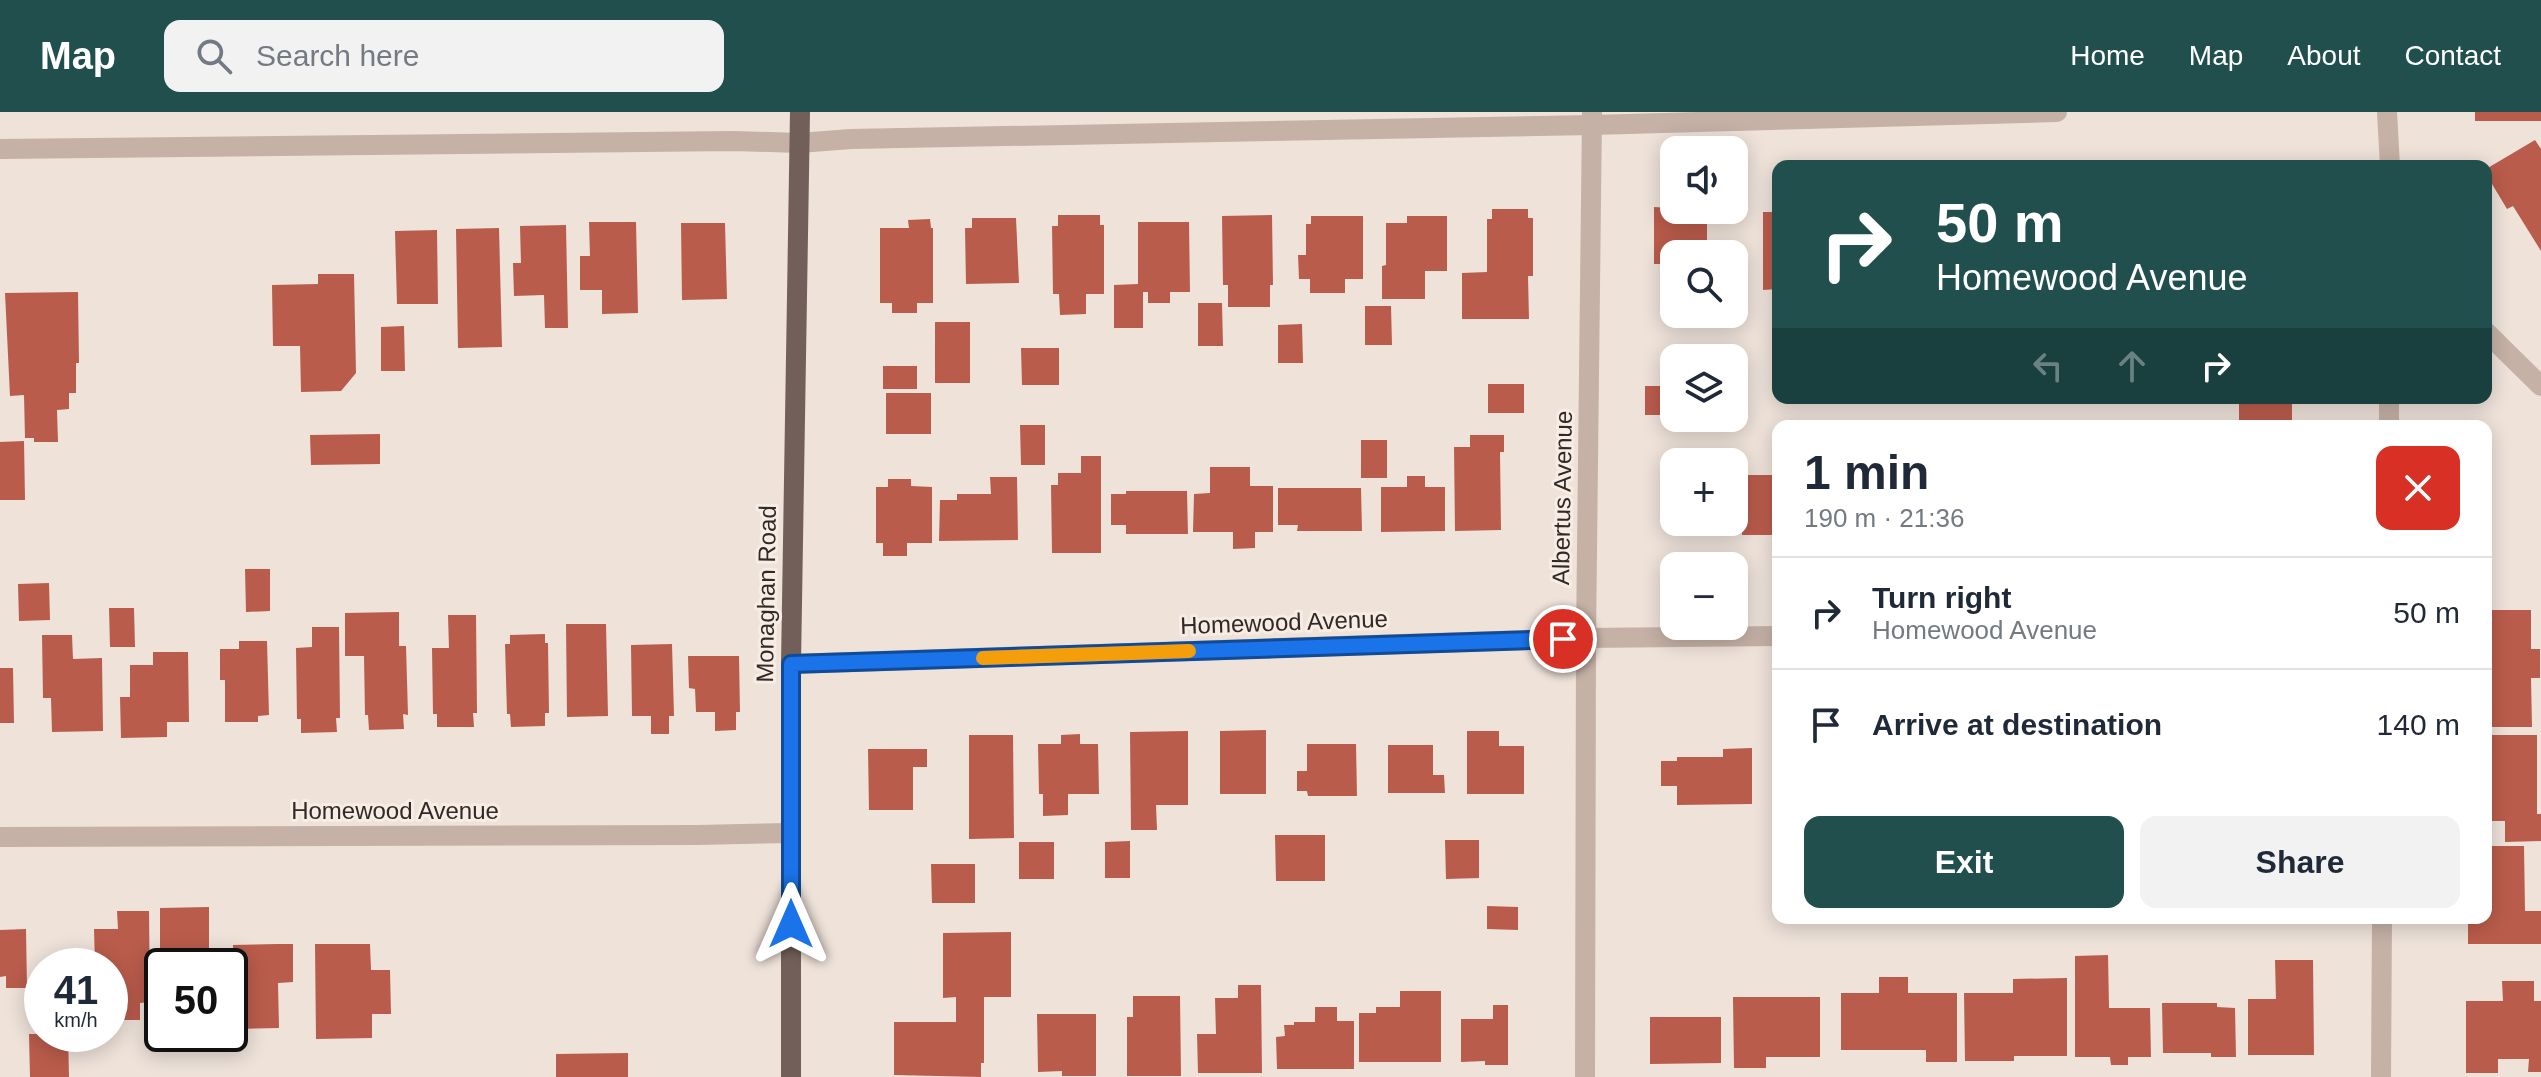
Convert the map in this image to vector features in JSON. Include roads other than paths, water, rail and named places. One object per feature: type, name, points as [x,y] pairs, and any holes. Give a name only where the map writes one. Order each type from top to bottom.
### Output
[{"type":"main road","name":"Monaghan Road","points":[[791,1077],[791,664],[800,112]]},
{"type":"street","points":[[0,149],[734,141],[799,143],[1592,119],[2057,112]]},
{"type":"street","points":[[2387,112],[2390,160]]},
{"type":"street","name":"Albertus Avenue","points":[[1585,1077],[1592,119]]},
{"type":"street","points":[[2492,338],[2541,386]]},
{"type":"street","name":"Homewood Avenue","points":[[791,664],[1586,638],[1772,636]]},
{"type":"street","name":"Homewood Avenue","points":[[0,837],[790,833]]},
{"type":"street","points":[[2381,1077],[2382,924]]}]
